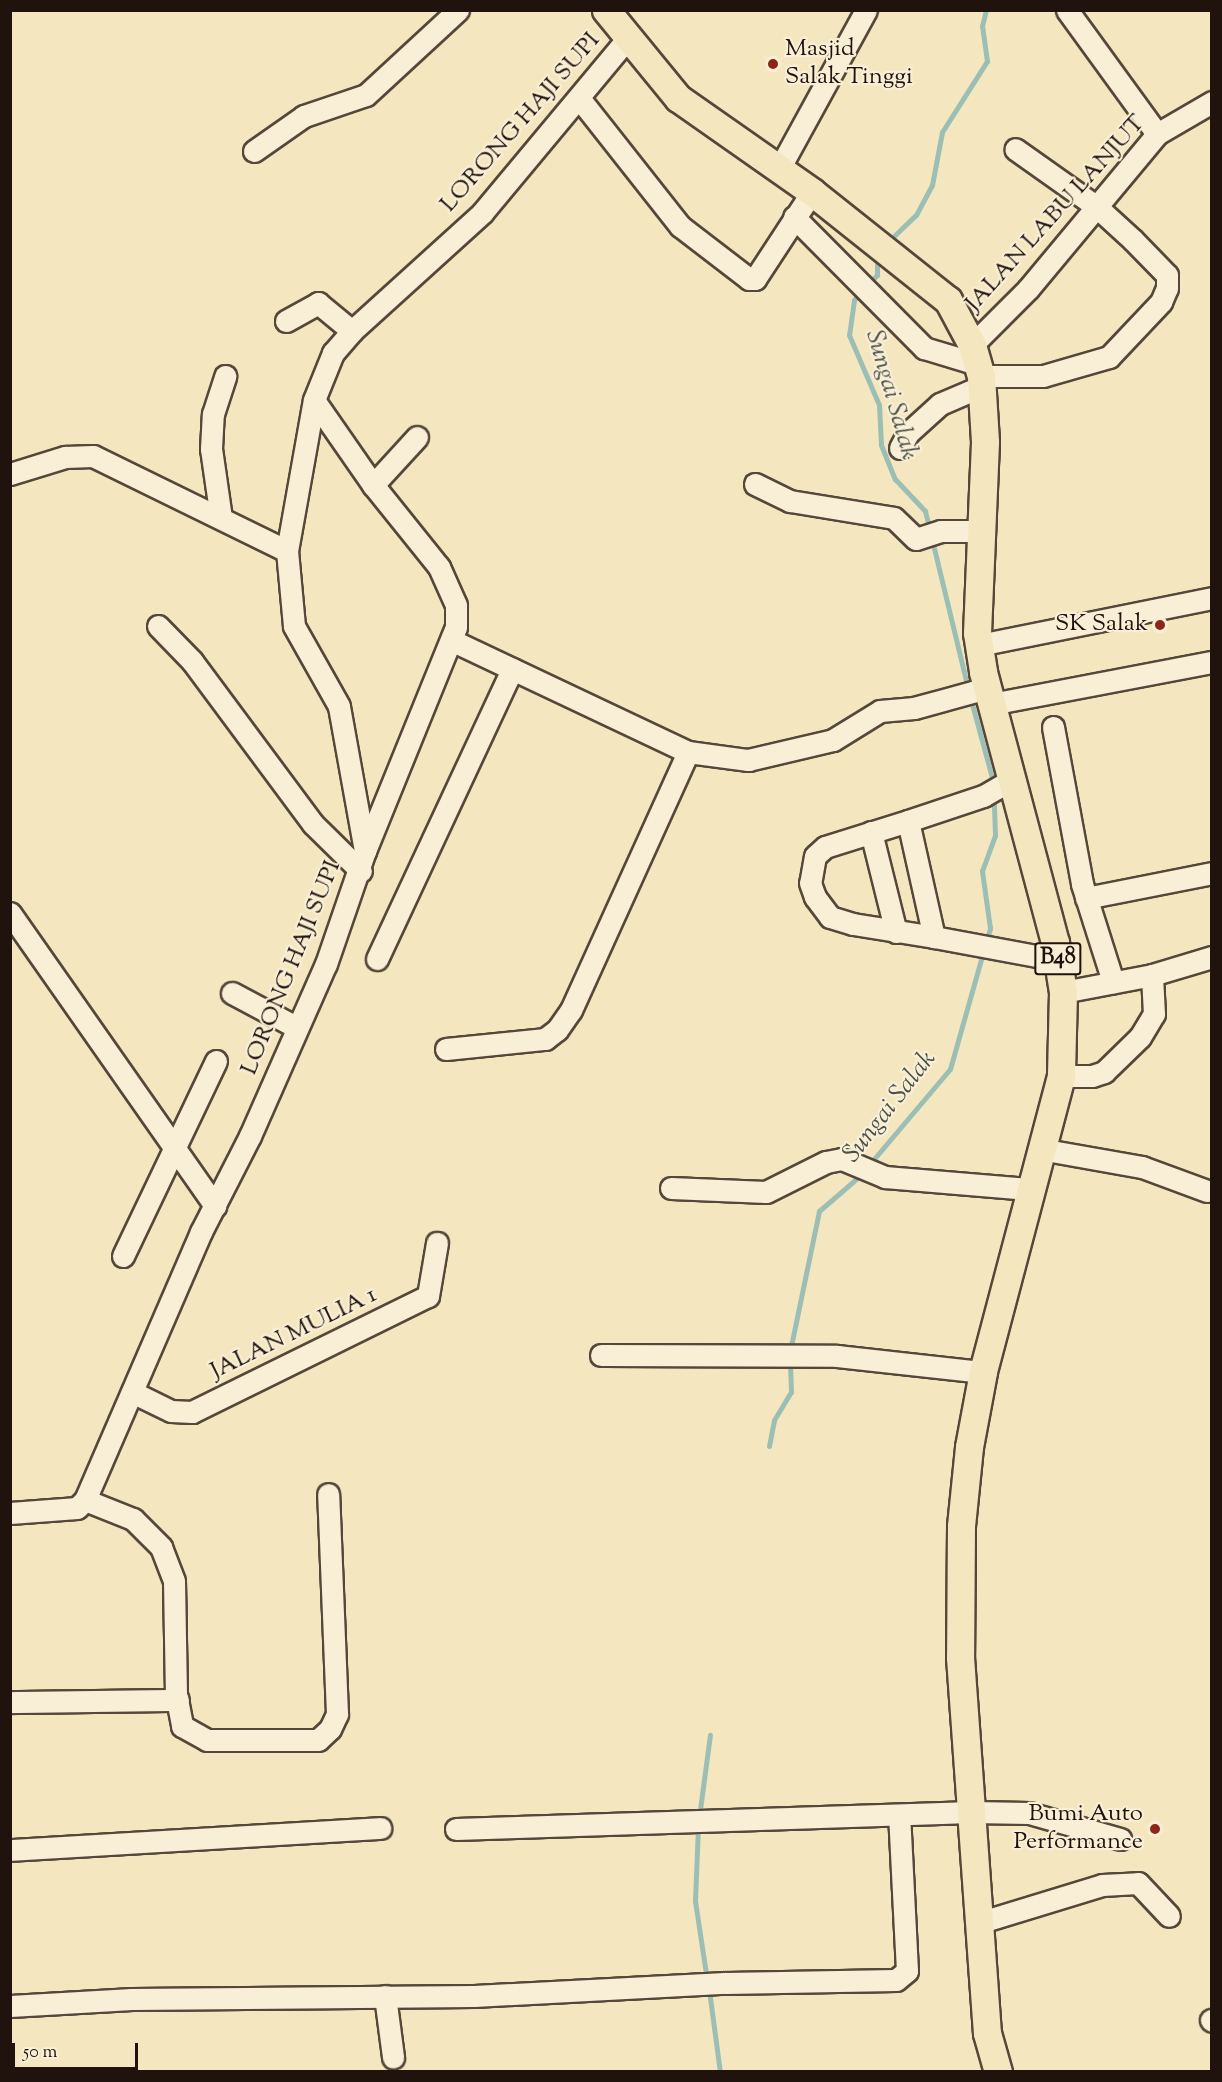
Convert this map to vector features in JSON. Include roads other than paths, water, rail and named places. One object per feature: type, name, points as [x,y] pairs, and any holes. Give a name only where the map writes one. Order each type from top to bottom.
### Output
[{"type":"main road","name":"B48","points":[[606,10],[627,39],[678,98],[812,192],[948,300],[978,368],[985,442],[979,645],[1008,782],[1058,960],[1063,992],[1061,1076],[1029,1189],[983,1372],[969,1447],[961,1526],[960,1657],[978,1923],[987,2033],[998,2072]]},
{"type":"street","points":[[254,151],[304,116],[366,95],[458,10]]},
{"type":"street","points":[[779,169],[866,10]]},
{"type":"street","points":[[1067,10],[1157,134]]},
{"type":"street","name":"LORONG HAJI SUPI","points":[[363,861],[339,706],[294,626],[287,551],[314,400],[333,353],[352,331],[482,213],[627,39]]},
{"type":"street","points":[[579,98],[680,226],[749,279],[756,279],[812,192]]},
{"type":"street","name":"JALAN LABU LANJUT","points":[[978,368],[1028,289],[1157,134],[1212,102]]},
{"type":"street","points":[[794,218],[924,348],[978,368],[1043,376],[1108,357],[1161,302],[1167,288],[1167,275],[1097,207],[1015,149]]},
{"type":"street","points":[[286,321],[318,303],[352,331]]},
{"type":"street","points":[[900,448],[908,433],[978,368]]},
{"type":"street","points":[[221,519],[210,449],[213,414],[225,376]]},
{"type":"street","name":"LORONG HAJI SUPI","points":[[86,1500],[214,1206],[250,1136],[296,1027],[326,964],[363,861],[456,627],[456,605],[451,587],[373,485],[314,400]]},
{"type":"street","points":[[373,485],[417,437]]},
{"type":"street","points":[[10,474],[65,457],[93,456],[287,551]]},
{"type":"street","points":[[755,484],[790,501],[894,518],[916,539],[941,531],[981,531]]},
{"type":"street","points":[[979,645],[1212,598]]},
{"type":"street","points":[[158,626],[192,661],[313,824],[363,861]]},
{"type":"street","points":[[451,640],[688,752],[748,760],[833,740],[880,711],[914,708],[1212,662]]},
{"type":"street","points":[[377,958],[512,669]]},
{"type":"street","points":[[1053,727],[1086,898],[1113,982]]},
{"type":"street","points":[[446,1048],[545,1039],[556,1030],[571,1010],[688,752]]},
{"type":"street","points":[[1008,782],[983,796],[825,847],[814,856],[810,883],[815,897],[830,917],[896,932],[1058,960]]},
{"type":"street","points":[[909,821],[934,937]]},
{"type":"street","points":[[871,832],[896,932]]},
{"type":"street","points":[[1086,898],[1212,873]]},
{"type":"street","points":[[10,913],[214,1206]]},
{"type":"street","points":[[1063,992],[1152,975],[1212,957]]},
{"type":"street","points":[[1061,1076],[1092,1076],[1104,1072],[1140,1037],[1154,1014],[1152,975]]},
{"type":"street","points":[[232,993],[296,1027]]},
{"type":"street","points":[[123,1256],[216,1061]]},
{"type":"street","points":[[1040,1149],[1142,1167],[1207,1191]]},
{"type":"street","points":[[671,1188],[766,1192],[826,1162],[842,1159],[864,1171],[1029,1189]]},
{"type":"street","name":"JALAN MULIA 1","points":[[132,1392],[171,1411],[192,1412],[428,1296],[437,1243]]},
{"type":"street","points":[[601,1355],[790,1356],[983,1372]]},
{"type":"street","points":[[10,1513],[77,1508],[86,1500],[133,1519],[161,1547],[174,1581],[178,1700],[182,1726],[207,1740],[318,1740],[330,1729],[337,1714],[328,1494]]},
{"type":"street","points":[[10,1702],[178,1700]]},
{"type":"street","points":[[456,1829],[971,1812],[1029,1814],[1120,1839]]},
{"type":"street","points":[[10,2006],[132,1999],[474,1996],[725,1983],[896,1980],[907,1971],[899,1815]]},
{"type":"street","points":[[10,1850],[380,1828]]},
{"type":"street","points":[[978,1923],[1091,1888],[1138,1883],[1169,1916]]},
{"type":"street","points":[[385,1996],[393,2057]]},
{"type":"waterway","name":"Sungai Salak","points":[[894,236],[916,215],[932,185],[942,132],[987,61],[982,26],[986,10]]},
{"type":"waterway","name":"Sungai Salak","points":[[868,284],[877,275],[877,257]]},
{"type":"waterway","name":"Sungai Salak","points":[[862,291],[854,300],[849,335],[879,405],[881,445],[895,479],[925,511],[930,531]]},
{"type":"waterway","name":"Sungai Salak","points":[[932,540],[966,681]]},
{"type":"waterway","name":"Sungai Salak","points":[[972,704],[994,785]]},
{"type":"waterway","name":"Sungai Salak","points":[[986,943],[990,928],[982,871],[995,835],[994,797]]},
{"type":"waterway","name":"Sungai Salak","points":[[868,1166],[950,1069],[983,952]]},
{"type":"waterway","name":"Sungai Salak","points":[[790,1351],[819,1211],[863,1173]]},
{"type":"waterway","name":"Sungai Salak","points":[[769,1446],[774,1420],[791,1392],[790,1360]]},
{"type":"waterway","points":[[699,1817],[710,1735]]},
{"type":"waterway","points":[[698,1826],[695,1901],[707,1980]]},
{"type":"waterway","points":[[709,1990],[720,2072]]},
{"type":"place","name":"Masjid Salak Tinggi","points":[[773,64]]},
{"type":"place","name":"SK Salak","points":[[1160,625]]},
{"type":"place","name":"Bumi Auto Performance","points":[[1155,1829]]}]
